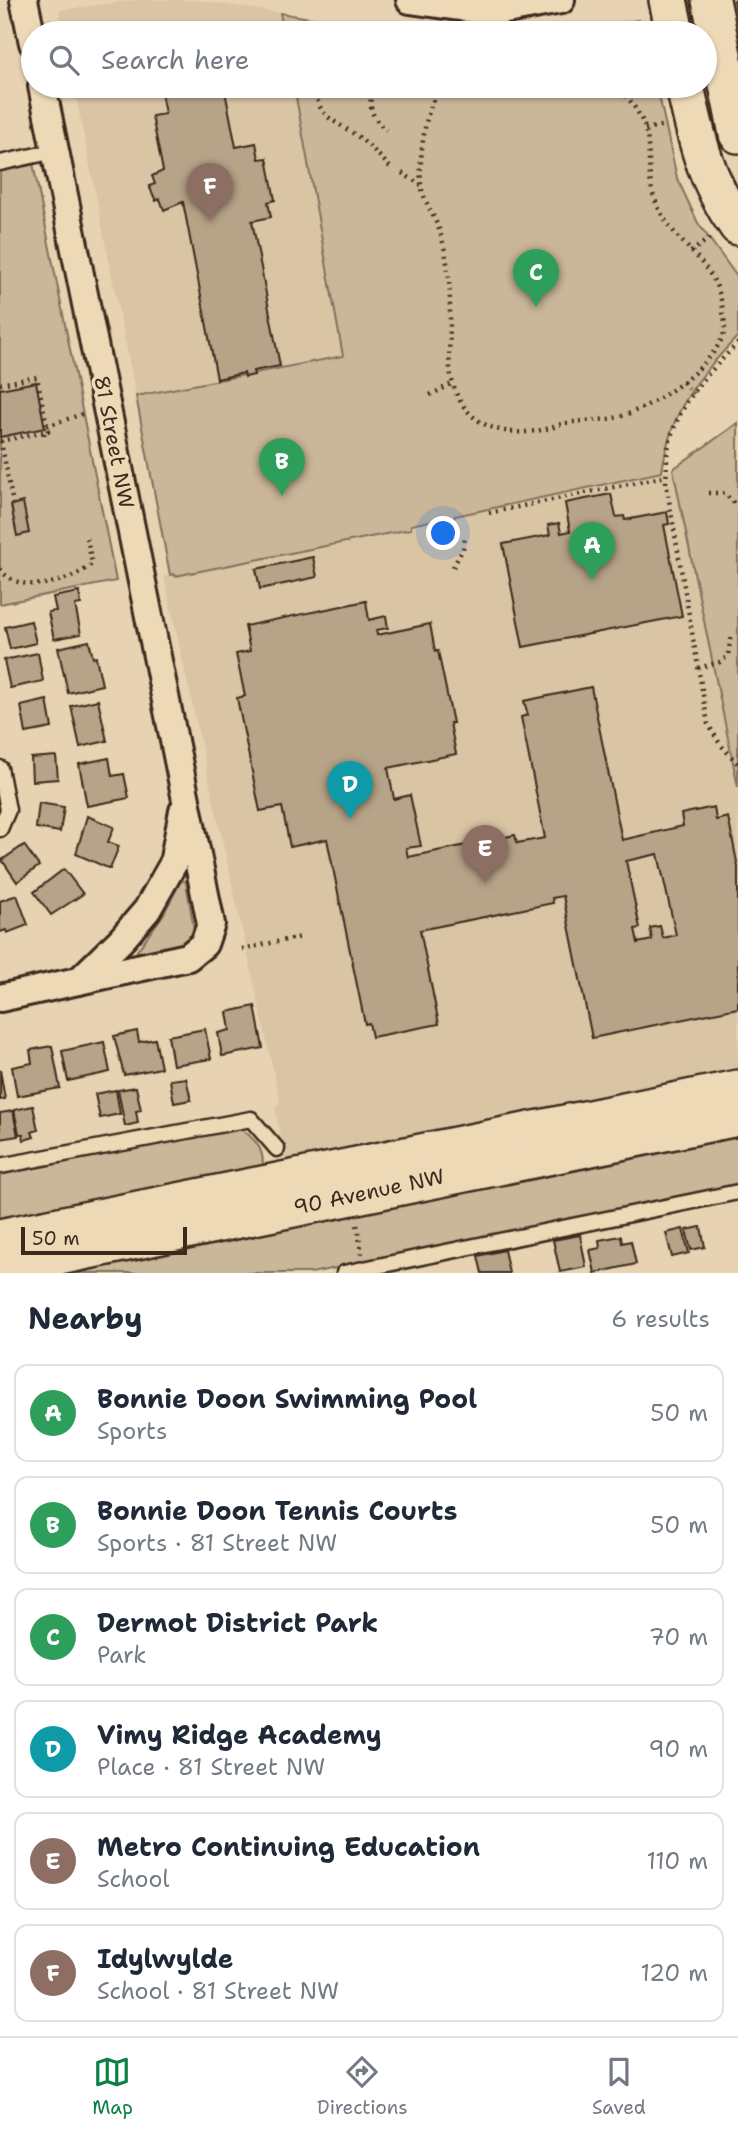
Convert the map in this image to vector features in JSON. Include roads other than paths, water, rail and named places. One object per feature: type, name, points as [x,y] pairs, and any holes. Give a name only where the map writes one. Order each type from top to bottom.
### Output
[{"type":"main road","points":[[668,0],[672,21]]},
{"type":"main road","points":[[710,0],[714,21]]},
{"type":"main road","points":[[717,34],[738,134]]},
{"type":"main road","points":[[688,98],[694,127],[728,229]]},
{"type":"main road","name":"90 Avenue NW","points":[[0,1237],[738,1088]]},
{"type":"main road","name":"90 Avenue NW","points":[[0,1268],[738,1117]]},
{"type":"street","points":[[24,0],[28,21]]},
{"type":"street","points":[[410,0],[489,6],[561,0]]},
{"type":"street","name":"81 Street NW","points":[[44,98],[211,924],[204,944],[188,957],[79,981]]},
{"type":"street","name":"81 Street NW","points":[[79,981],[147,911],[173,864],[186,798]]},
{"type":"street","points":[[0,998],[79,981]]},
{"type":"lane","points":[[0,163],[55,151]]},
{"type":"lane","points":[[0,768],[8,810],[0,829]]},
{"type":"lane","points":[[0,1166],[251,1119],[277,1149]]},
{"type":"lane","points":[[344,1273],[738,1192]]},
{"type":"tram line","points":[[734,0],[738,22]]},
{"type":"place","name":"Idylwylde","points":[[210,221]]},
{"type":"place","name":"Dermot District Park","points":[[536,307]]},
{"type":"place","name":"Bonnie Doon Tennis Courts","points":[[282,496]]},
{"type":"place","name":"Bonnie Doon Swimming Pool","points":[[592,580]]},
{"type":"place","name":"Vimy Ridge Academy","points":[[350,819]]},
{"type":"place","name":"Metro Continuing Education","points":[[485,883]]}]
